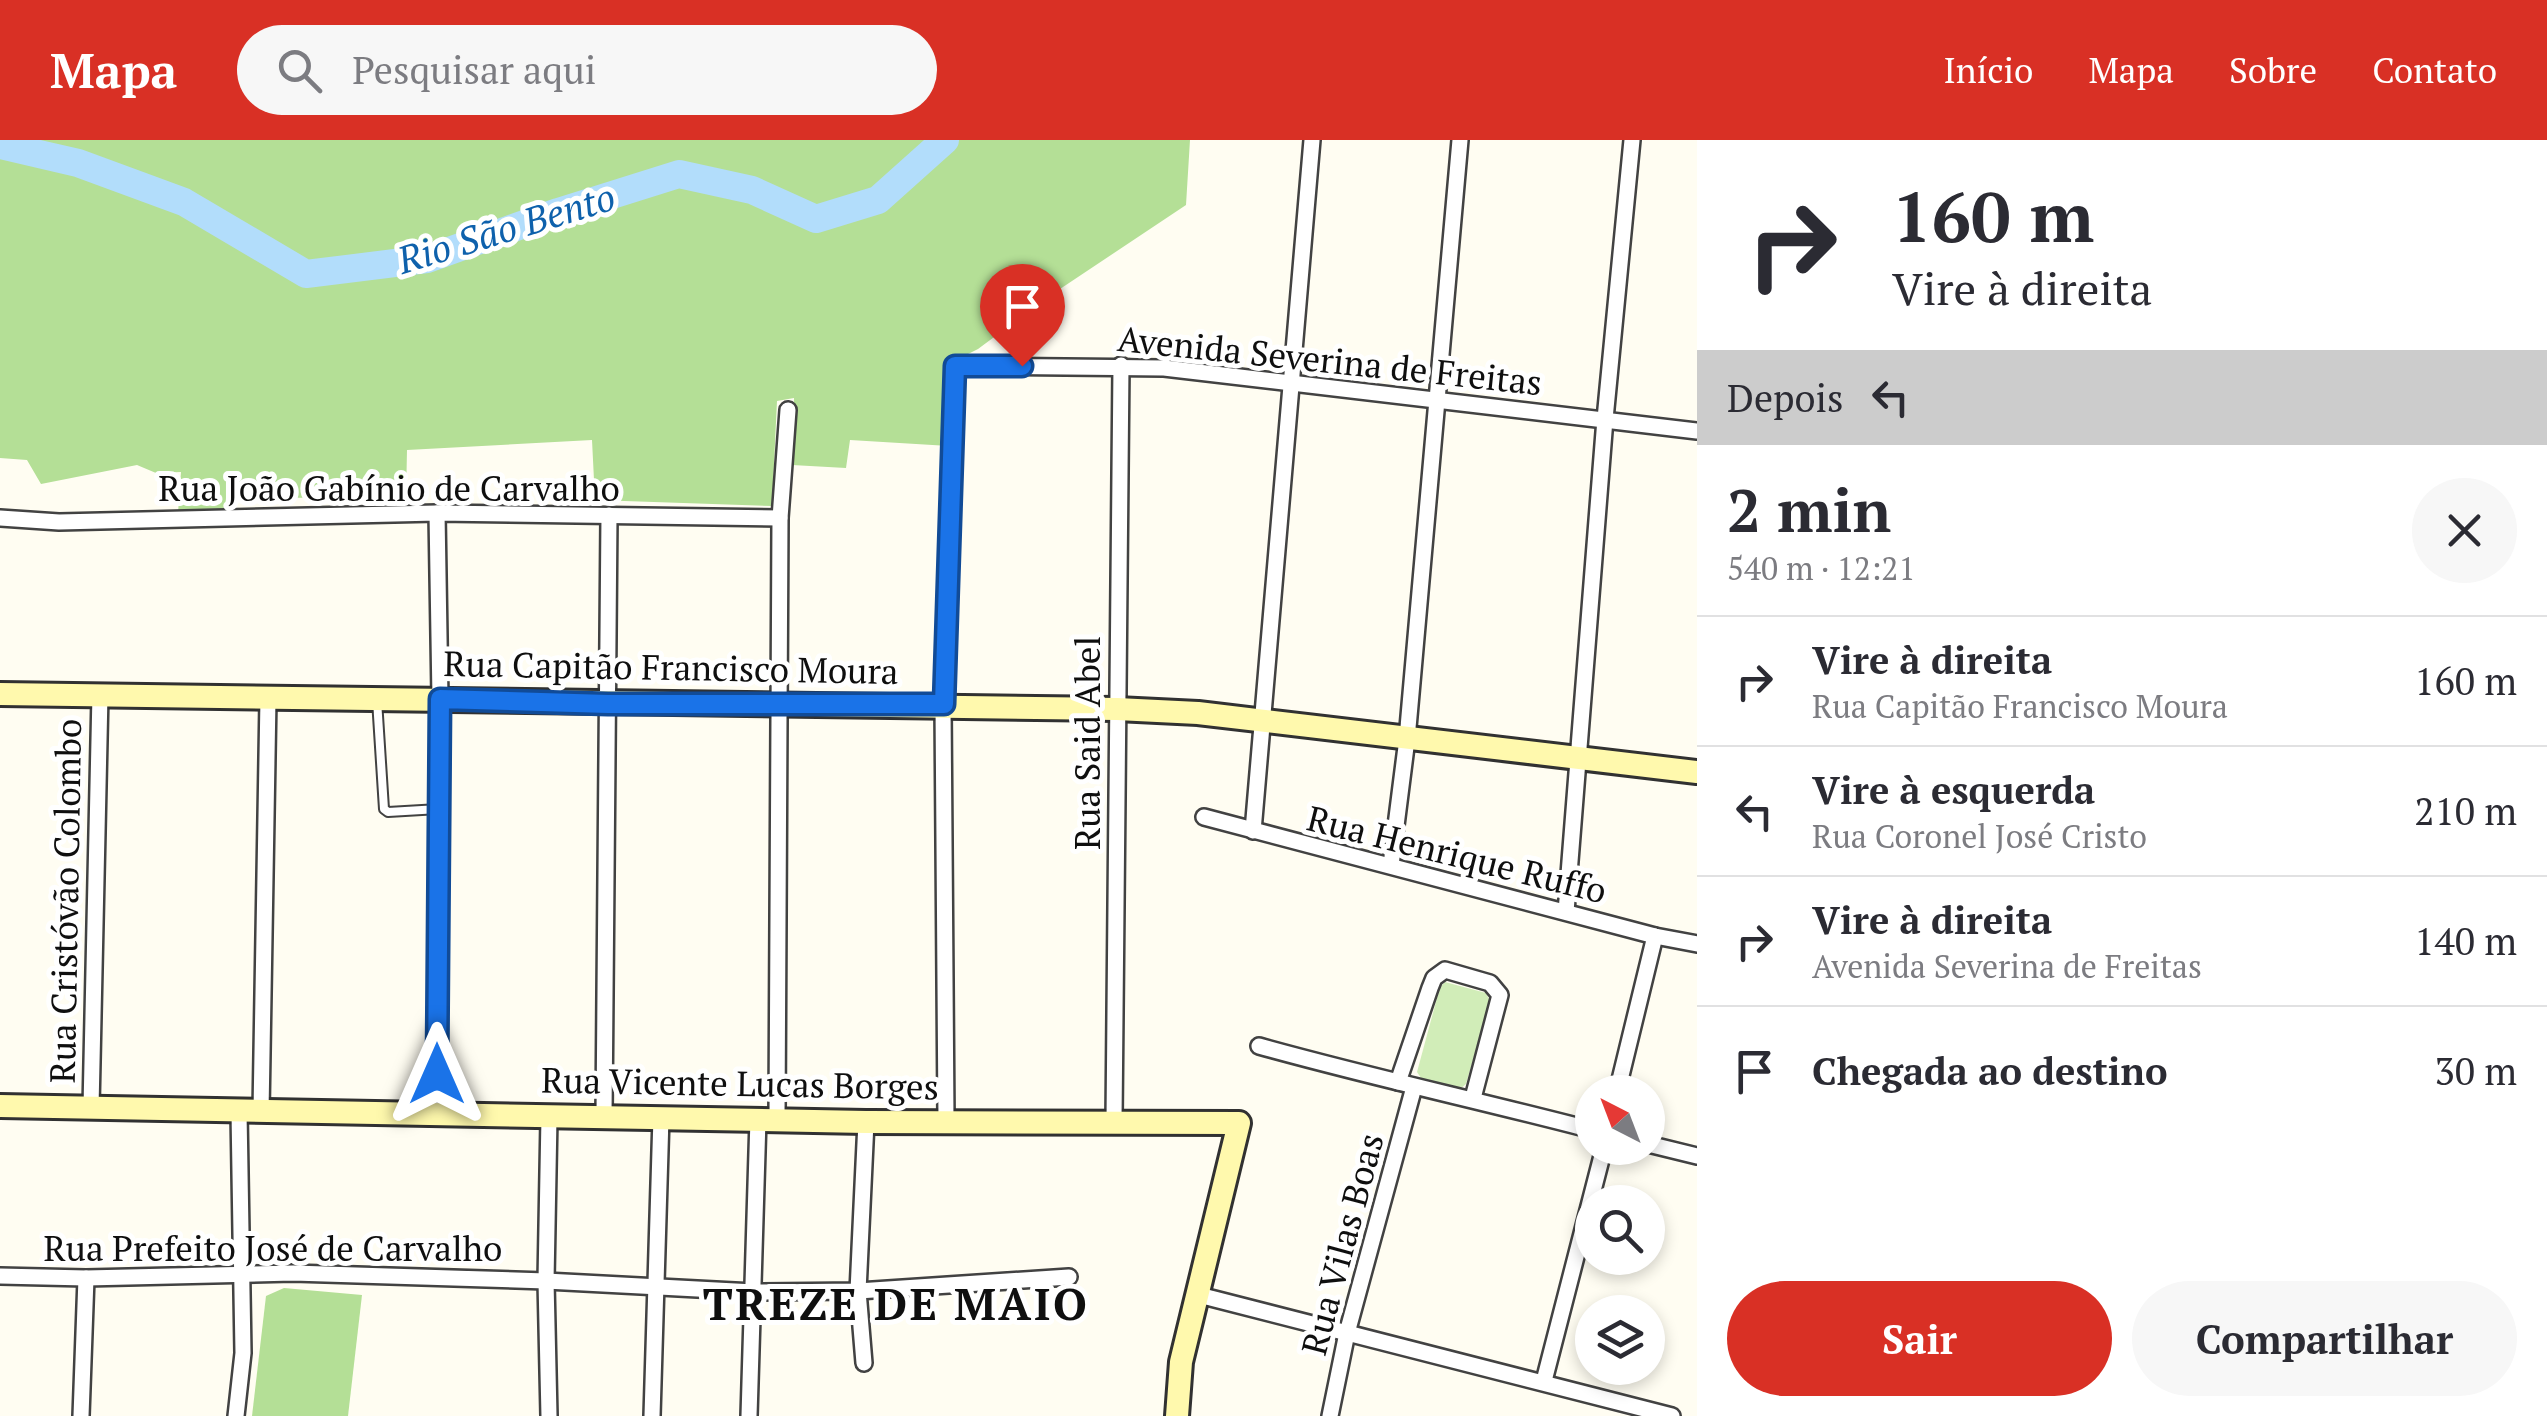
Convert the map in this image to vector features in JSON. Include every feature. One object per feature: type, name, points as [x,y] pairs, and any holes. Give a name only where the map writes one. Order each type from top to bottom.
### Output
[{"type":"main road","name":"Rua Capitão Francisco Moura","points":[[0,694],[1117,709],[1198,714],[1697,772]]},
{"type":"main road","name":"Rua Vicente Lucas Borges","points":[[0,1106],[866,1122],[1239,1122],[1195,1294]]},
{"type":"main road","points":[[1177,1416],[1181,1362],[1195,1294]]},
{"type":"street","points":[[1253,831],[1312,140]]},
{"type":"street","points":[[1391,865],[1407,738],[1460,140]]},
{"type":"street","points":[[1566,912],[1605,419],[1632,140]]},
{"type":"street","name":"Avenida Severina de Freitas","points":[[944,704],[955,366],[1121,365],[1697,431]]},
{"type":"street","name":"Rua Said Abel","points":[[1114,1121],[1121,365]]},
{"type":"street","points":[[748,1416],[768,1119],[780,518],[788,410]]},
{"type":"street","points":[[436,1112],[440,699],[437,513]]},
{"type":"street","name":"Rua João Gabínio de Carvalho","points":[[0,518],[59,522],[437,513],[780,518]]},
{"type":"street","points":[[604,1115],[609,515]]},
{"type":"street","name":"Rua Cristóvão Colombo","points":[[91,1108],[100,694]]},
{"type":"street","points":[[236,1416],[243,1353],[268,698]]},
{"type":"street","points":[[944,704],[946,1120]]},
{"type":"street","name":"Rua Henrique Ruffo","points":[[1204,817],[1697,944]]},
{"type":"street","points":[[1621,1075],[1655,936]]},
{"type":"street","name":"Rua Vilas Boas","points":[[1330,1416],[1430,988],[1434,978],[1445,970],[1490,982],[1500,995],[1473,1098]]},
{"type":"street","points":[[1259,1046],[1575,1125]]},
{"type":"street","points":[[652,1416],[661,1116]]},
{"type":"street","points":[[549,1117],[549,1416]]},
{"type":"street","points":[[864,1363],[858,1291],[866,1122]]},
{"type":"street","points":[[1665,1148],[1697,1156]]},
{"type":"street","points":[[1544,1381],[1600,1165]]},
{"type":"street","name":"Rua Prefeito José de Carvalho","points":[[0,1276],[243,1275],[546,1281],[754,1292],[858,1291],[1069,1277]]},
{"type":"street","points":[[81,1416],[86,1278]]},
{"type":"street","points":[[1195,1294],[1672,1416]]},
{"type":"street","points":[[1597,1416],[1602,1397]]},
{"type":"lane","points":[[377,698],[384,810],[439,809]]},
{"type":"green space","points":[[0,140],[1190,140],[1186,205],[978,349],[954,361],[949,446],[850,440],[846,468],[792,465],[794,398],[777,401],[772,506],[595,500],[592,440],[407,450],[406,499],[234,497],[232,514],[178,513],[181,472],[156,473],[137,465],[41,484],[27,460],[0,458]]},
{"type":"green space","points":[[1445,982],[1486,993],[1490,1001],[1466,1084],[1459,1090],[1423,1081],[1417,1072],[1440,987]]},
{"type":"green space","points":[[284,1288],[362,1295],[348,1416],[252,1416],[266,1296]]},
{"type":"waterway","name":"Rio São Bento","points":[[0,145],[78,163],[184,202],[306,274],[427,259],[679,174],[752,190],[816,219],[878,200],[945,140]]},
{"type":"district","name":"TREZE DE MAIO","points":[[896,1303]]},
{"type":"route","points":[[437,1074],[440,699],[608,704],[944,704],[955,366],[1022,366]]}]
